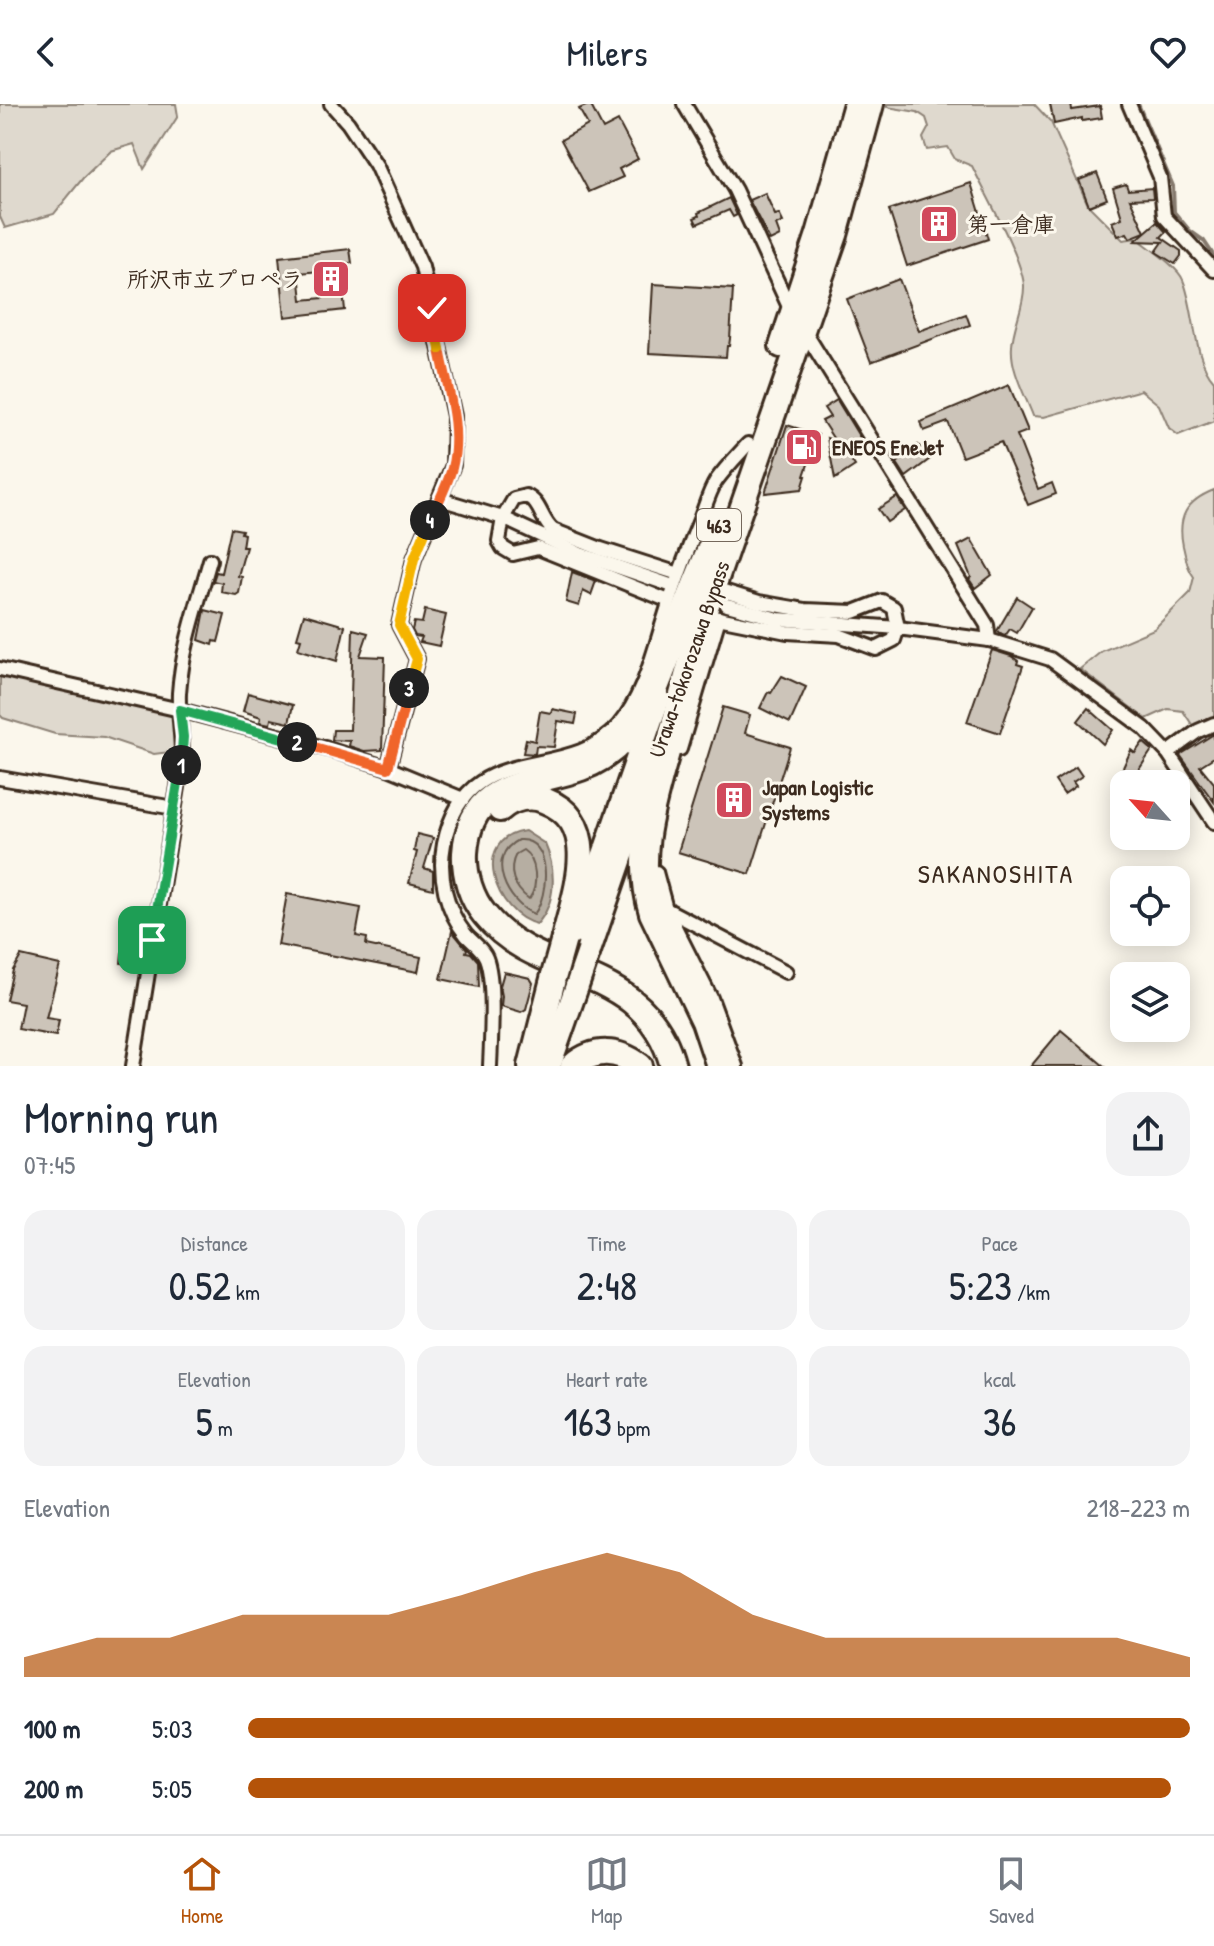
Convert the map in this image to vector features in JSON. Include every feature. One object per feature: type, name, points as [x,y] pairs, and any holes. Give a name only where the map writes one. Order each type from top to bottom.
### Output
[{"type":"highway","name":"Urawa-tokorozawa Bypass","points":[[575,945],[720,597],[798,322],[855,104]]},
{"type":"highway","name":"Urawa-tokorozawa Bypass","points":[[575,945],[748,444],[836,235],[872,104]]},
{"type":"highway","points":[[673,1066],[658,1029],[637,1006],[612,988],[518,943],[495,926],[473,894],[465,856],[475,818],[490,797],[511,785],[593,763],[616,748],[635,726],[655,689],[717,532]]},
{"type":"highway","points":[[708,620],[647,828],[644,865],[652,913],[696,1003],[719,1066]]},
{"type":"highway","points":[[531,1066],[564,980],[575,945],[582,854],[578,831],[565,813],[547,801],[526,797],[514,800],[495,812],[480,845],[479,869],[493,904],[501,915],[524,932],[615,976],[641,992],[668,1021],[691,1066]]},
{"type":"highway","points":[[549,1066],[564,980]]},
{"type":"highway","points":[[573,1066],[585,1057],[606,1052],[628,1057],[640,1066]]},
{"type":"street","points":[[331,104],[348,123],[376,165],[422,267],[456,432],[453,465],[414,559],[401,615],[399,625],[417,659],[388,768]]},
{"type":"street","points":[[684,104],[735,190],[798,322],[987,625],[989,640]]},
{"type":"street","points":[[1129,104],[1160,177],[1164,216],[1214,270]]},
{"type":"street","points":[[490,1066],[491,995],[486,958],[458,923],[446,895],[442,865],[447,832],[463,799],[483,779],[500,771],[588,748],[615,730],[636,699],[669,601],[715,482],[748,444]]},
{"type":"street","points":[[669,601],[538,548],[513,554],[507,552],[499,541],[503,518],[514,499],[526,496],[536,503],[547,525],[553,530],[679,574]]},
{"type":"street","points":[[440,499],[503,518],[580,554],[670,585]]},
{"type":"street","points":[[133,1066],[182,762],[179,692],[190,633],[210,560]]},
{"type":"street","points":[[720,597],[817,611],[854,612],[882,601],[894,608],[898,628],[894,640],[876,649],[839,635],[708,620],[659,826],[656,869],[666,909],[711,998],[736,1066]]},
{"type":"street","points":[[720,597],[764,616],[989,640],[1035,653],[1060,665],[1144,728],[1168,753],[1214,822]]},
{"type":"street","points":[[0,669],[180,710],[328,749],[388,768],[463,799]]},
{"type":"street","points":[[1168,753],[1198,731],[1214,724]]},
{"type":"street","points":[[0,778],[174,808]]},
{"type":"street","points":[[666,909],[786,972]]},
{"type":"shaded area","points":[[0,104],[176,104],[178,116],[144,169],[134,144],[111,151],[83,178],[54,214],[5,228],[0,217]]},
{"type":"shaded area","points":[[887,104],[1034,104],[1051,122],[1088,205],[1123,240],[1137,238],[1169,263],[1183,280],[1198,347],[1214,381],[1214,421],[1178,435],[1169,428],[1159,405],[1141,390],[1044,417],[1033,416],[1012,355],[1024,285],[1017,258],[972,166],[955,159],[948,147],[927,150],[923,138],[929,127],[926,118],[917,112],[887,107]]},
{"type":"shaded area","points":[[1214,490],[1214,721],[1195,729],[1183,711],[1168,709],[1146,719],[1080,669],[1102,651],[1154,629],[1190,593],[1194,577],[1181,536],[1183,518],[1196,499]]},
{"type":"shaded area","points":[[0,668],[150,705],[175,717],[178,751],[154,754],[104,737],[55,734],[3,718],[0,715]]},
{"type":"water","points":[[525,831],[545,844],[553,874],[548,906],[537,924],[522,918],[510,907],[494,877],[493,861],[497,847],[508,837]]},
{"type":"building","points":[[590,104],[603,129],[618,121],[638,159],[619,169],[623,177],[589,192],[561,140],[588,125],[579,109]]},
{"type":"building","points":[[1050,104],[1071,104],[1072,110],[1100,106],[1102,118],[1082,121],[1082,118],[1054,124]]},
{"type":"building","points":[[1097,173],[1107,199],[1089,206],[1079,180]]},
{"type":"building","name":"第一倉庫","points":[[971,183],[988,239],[907,266],[889,210]]},
{"type":"building","points":[[1126,184],[1128,190],[1152,188],[1153,198],[1130,199],[1145,232],[1130,238],[1127,233],[1118,236],[1112,222],[1122,218],[1113,188]]},
{"type":"building","points":[[765,193],[775,215],[779,214],[783,222],[776,225],[780,236],[770,241],[749,200]]},
{"type":"building","points":[[729,198],[737,215],[733,217],[729,210],[697,224],[694,218],[699,216],[698,213]]},
{"type":"building","points":[[1157,222],[1166,232],[1161,237],[1181,251],[1175,264],[1156,252],[1163,242],[1135,241]]},
{"type":"building","name":"所沢市立プロペラ","points":[[350,249],[352,263],[340,265],[345,310],[285,317],[279,257]],"holes":[[[320,271],[323,298],[302,300],[299,273]]]},
{"type":"building","points":[[899,279],[919,331],[966,314],[970,325],[871,362],[847,299]]},
{"type":"building","points":[[653,284],[733,289],[726,357],[649,353]]},
{"type":"building","points":[[1009,385],[1028,431],[1017,435],[1038,489],[1052,483],[1056,494],[1028,505],[1001,442],[962,457],[948,422],[924,431],[921,422]]},
{"type":"building","points":[[837,400],[862,441],[845,451],[855,466],[835,479],[827,438],[835,441],[822,421],[830,417],[824,408]]},
{"type":"building","points":[[787,425],[818,435],[802,489],[765,493]]},
{"type":"building","points":[[918,445],[930,459],[906,477],[897,463]]},
{"type":"building","points":[[897,497],[905,510],[887,522],[878,509]]},
{"type":"building","points":[[231,528],[242,530],[242,547],[246,547],[238,576],[242,577],[239,593],[236,595],[221,592],[222,583],[213,581],[216,572],[221,573]]},
{"type":"building","points":[[971,539],[992,575],[975,588],[958,546]]},
{"type":"building","points":[[572,572],[596,581],[591,595],[583,591],[579,606],[566,602]]},
{"type":"building","points":[[1017,597],[1032,607],[1017,633],[1010,629],[1005,636],[1002,635],[997,631]]},
{"type":"building","points":[[205,610],[225,615],[218,642],[214,641],[213,645],[199,640]]},
{"type":"building","points":[[425,610],[446,615],[439,646],[420,642],[422,637],[415,636],[412,630],[414,622],[422,623]]},
{"type":"building","points":[[304,614],[345,626],[337,661],[298,649],[301,639],[297,638]]},
{"type":"building","points":[[353,629],[368,633],[360,656],[385,657],[382,750],[364,751],[349,746],[350,741],[332,740],[333,730],[350,730]]},
{"type":"building","points":[[992,650],[1011,656],[1023,666],[1000,733],[967,722]]},
{"type":"building","points":[[782,676],[806,687],[790,723],[760,708],[768,692],[771,693]]},
{"type":"building","points":[[248,693],[293,705],[289,723],[271,719],[270,724],[260,722],[261,717],[243,711]]},
{"type":"building","name":"Japan Logistic Systems","points":[[723,707],[750,715],[745,733],[790,747],[750,874],[678,852]]},
{"type":"building","points":[[1088,708],[1113,730],[1103,744],[1078,721]]},
{"type":"building","points":[[552,709],[577,714],[575,724],[558,721],[554,747],[536,746],[535,754],[523,753],[526,739],[535,741],[540,711],[551,713]]},
{"type":"building","points":[[1214,734],[1214,757],[1200,766],[1214,783],[1214,802],[1180,755]]},
{"type":"building","points":[[1143,742],[1152,750],[1139,770],[1122,770],[1131,750],[1135,753]]},
{"type":"building","points":[[1076,767],[1082,776],[1073,782],[1076,786],[1064,794],[1055,781]]},
{"type":"building","points":[[417,834],[433,838],[424,868],[433,871],[433,889],[409,883],[417,852],[414,851]]},
{"type":"building","points":[[287,894],[361,908],[356,936],[367,938],[366,945],[421,957],[418,972],[278,945]]},
{"type":"building","points":[[132,917],[148,920],[140,966],[121,963],[122,953],[127,954]]},
{"type":"building","points":[[452,931],[467,949],[466,952],[478,961],[479,987],[441,979]]},
{"type":"building","points":[[21,956],[60,965],[46,1018],[59,1020],[56,1036],[18,1029],[23,1003],[6,1000],[13,970]]},
{"type":"building","points":[[504,972],[530,978],[533,983],[526,1009],[521,1012],[501,1006],[500,986]]},
{"type":"building","points":[[1061,1030],[1104,1066],[1031,1066]]},
{"type":"waterway","points":[[1138,104],[1173,186],[1174,212],[1190,231],[1204,241],[1214,256]]},
{"type":"place","name":"第一倉庫","points":[[939,224]]},
{"type":"place","name":"所沢市立プロペラ","points":[[331,279]]},
{"type":"place","name":"ENEOS EneJet","points":[[804,447]]},
{"type":"place","name":"Japan Logistic Systems","points":[[734,800]]},
{"type":"district","name":"SAKANOSHITA","points":[[996,873]]},
{"type":"route","points":[[152,940],[182,762],[180,710],[243,725],[388,768],[417,659],[399,625],[401,615],[414,559],[447,483],[455,448],[454,416],[432,308]]}]
